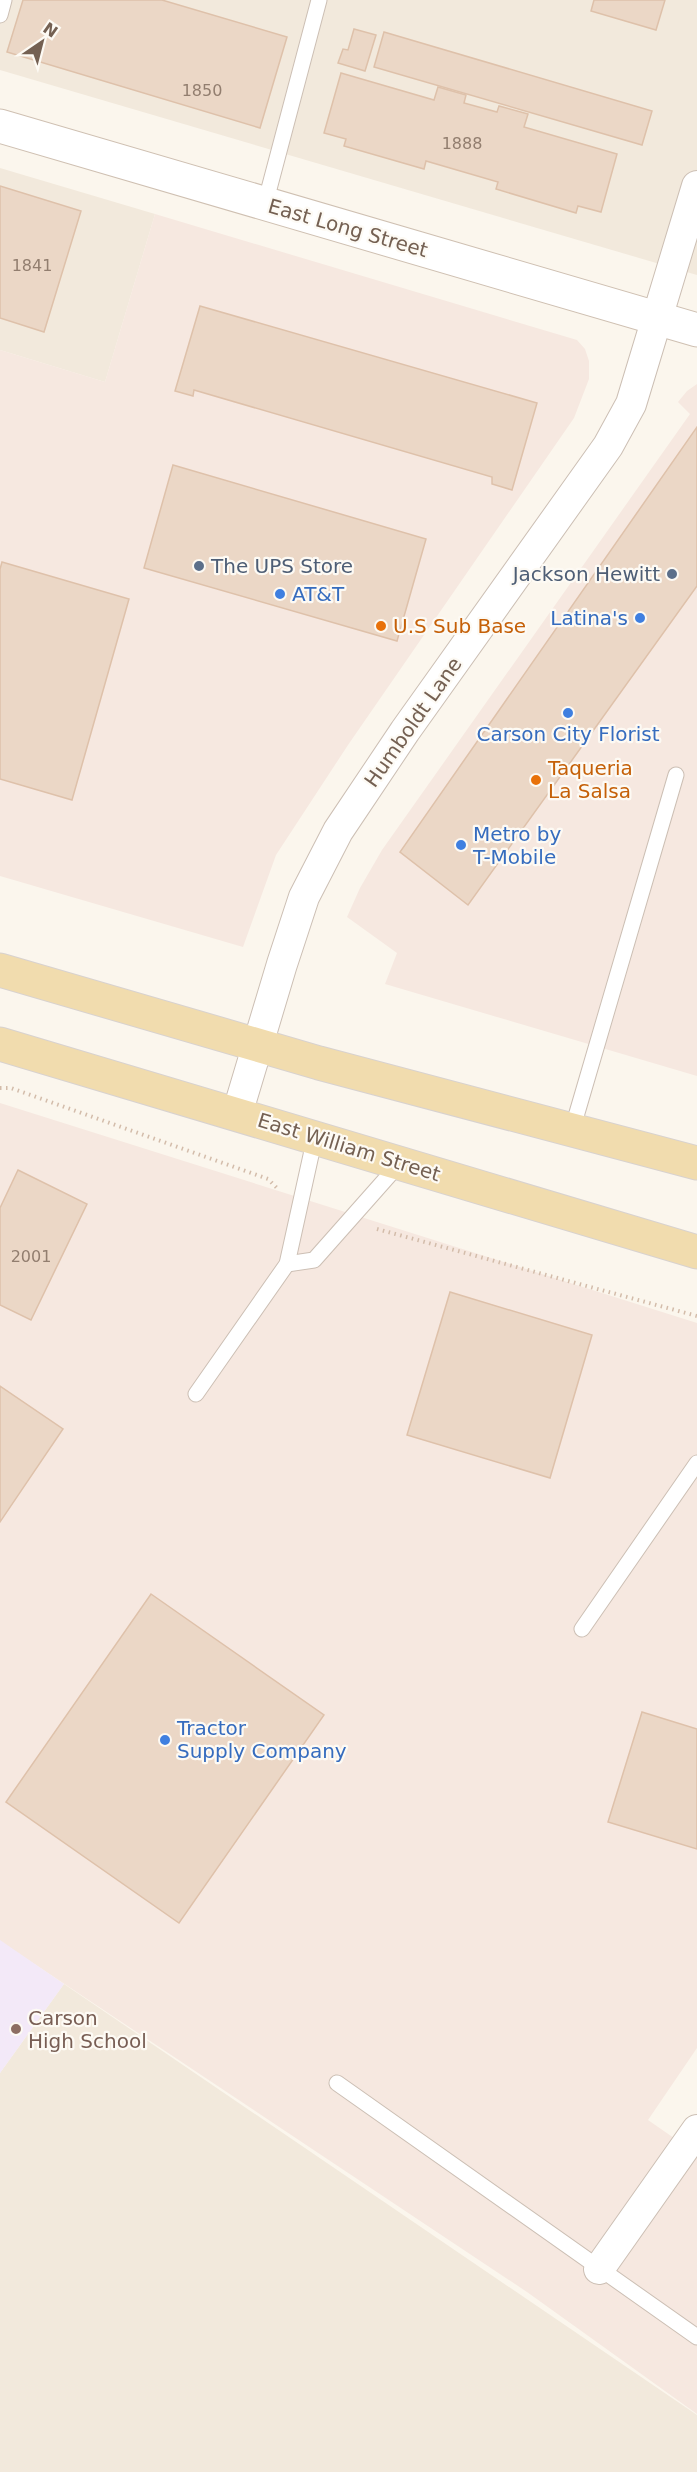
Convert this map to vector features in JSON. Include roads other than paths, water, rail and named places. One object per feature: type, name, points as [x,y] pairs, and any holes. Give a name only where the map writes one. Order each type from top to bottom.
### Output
[{"type":"main road","points":[[0,970],[257,1045],[697,1163]]},
{"type":"main road","name":"East William Street","points":[[0,1044],[697,1252]]},
{"type":"street","name":"East Long Street","points":[[0,126],[697,330]]},
{"type":"street","name":"Humboldt Lane","points":[[237,1114],[304,897],[338,831],[405,730],[608,446],[631,404],[697,186]]},
{"type":"street","points":[[599,2269],[697,2130]]},
{"type":"lane","points":[[0,15],[4,0]]},
{"type":"lane","points":[[266,204],[319,0]]},
{"type":"lane","points":[[572,1130],[676,775]]},
{"type":"lane","points":[[196,1394],[287,1264],[315,1137]]},
{"type":"lane","points":[[287,1264],[314,1260],[400,1163]]},
{"type":"lane","points":[[582,1629],[697,1463]]},
{"type":"lane","points":[[337,2083],[697,2337]]},
{"type":"place","name":"The UPS Store","points":[[199,566]]},
{"type":"place","name":"Jackson Hewitt","points":[[672,574]]},
{"type":"place","name":"AT&T","points":[[280,594]]},
{"type":"place","name":"Latina's","points":[[640,618]]},
{"type":"place","name":"U.S Sub Base","points":[[381,626]]},
{"type":"place","name":"Carson City Florist","points":[[568,713]]},
{"type":"place","name":"Taqueria La Salsa","points":[[536,780]]},
{"type":"place","name":"Metro by T-Mobile","points":[[461,845]]},
{"type":"place","name":"Tractor Supply Company","points":[[165,1740]]},
{"type":"place","name":"Carson High School","points":[[16,2029]]}]
